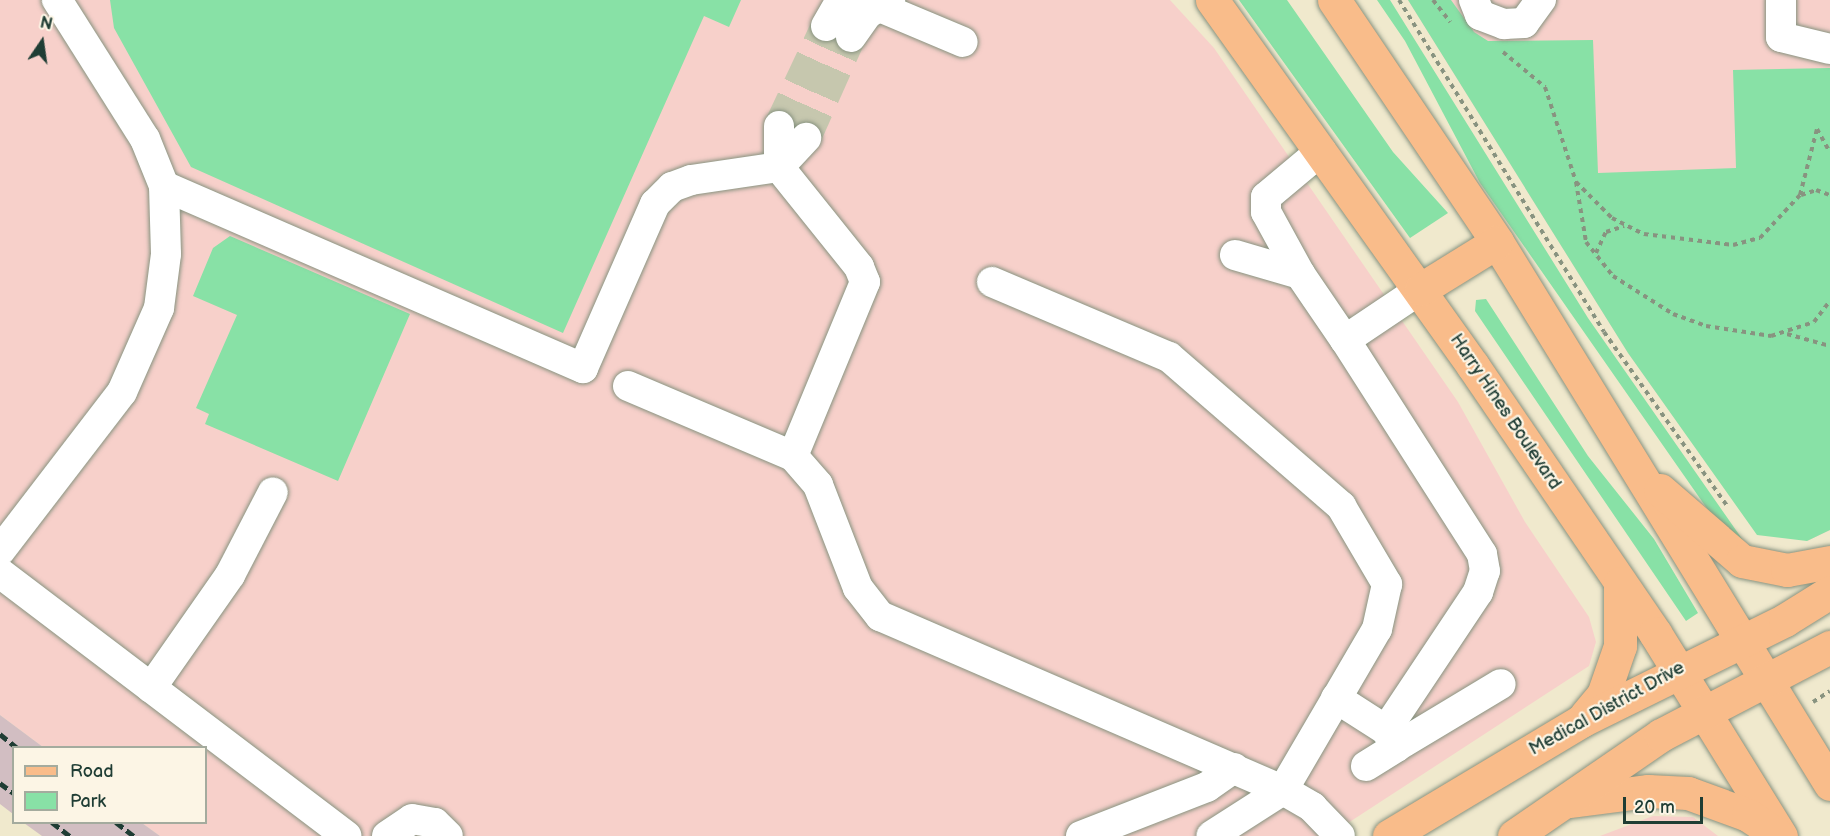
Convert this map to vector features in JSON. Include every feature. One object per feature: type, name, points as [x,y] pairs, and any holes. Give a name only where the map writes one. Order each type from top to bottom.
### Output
[{"type":"main road","name":"Harry Hines Boulevard","points":[[1212,0],[1421,289],[1678,669],[1780,836]]},
{"type":"main road","points":[[1334,0],[1497,242],[1770,681],[1830,784]]},
{"type":"main road","points":[[1421,289],[1497,242]]},
{"type":"main road","points":[[1645,478],[1694,514],[1742,561],[1787,570],[1830,562]]},
{"type":"main road","points":[[1581,721],[1603,695],[1614,671],[1620,646],[1620,583]]},
{"type":"main road","name":"Medical District Drive","points":[[1389,836],[1581,721],[1830,592]]},
{"type":"main road","points":[[1514,836],[1571,801],[1661,735],[1770,681],[1830,647]]},
{"type":"main road","points":[[1571,801],[1648,791],[1688,793],[1748,815],[1780,836]]},
{"type":"street","points":[[0,551],[122,392],[144,348],[159,308],[166,254],[164,186],[145,139],[57,0]]},
{"type":"street","points":[[841,0],[839,32],[877,2],[963,42]]},
{"type":"street","points":[[1474,0],[1480,15],[1504,24],[1533,17],[1541,0]]},
{"type":"street","points":[[1781,0],[1781,37],[1830,49]]},
{"type":"street","points":[[779,126],[779,167],[860,267],[865,282],[793,456]]},
{"type":"street","points":[[164,186],[583,368],[655,204],[672,187],[692,180],[779,167],[806,138]]},
{"type":"street","points":[[1321,151],[1266,197],[1266,212],[1300,274],[1482,554],[1485,570],[1478,592],[1391,739],[1366,766]]},
{"type":"street","points":[[1235,255],[1300,274]]},
{"type":"street","points":[[992,282],[1169,357],[1341,506],[1387,584],[1377,628],[1283,790],[1211,836]]},
{"type":"street","points":[[1345,340],[1421,289]]},
{"type":"street","points":[[628,386],[793,456],[818,485],[858,588],[880,616],[1283,790],[1312,807],[1340,836]]},
{"type":"street","points":[[151,688],[230,575],[273,492]]},
{"type":"street","points":[[0,573],[347,836]]},
{"type":"street","points":[[1391,739],[1501,684]]},
{"type":"street","points":[[1336,698],[1391,739]]},
{"type":"street","points":[[1081,836],[1207,787],[1234,768]]},
{"type":"street","points":[[387,836],[412,819],[435,823],[448,836]]},
{"type":"path","points":[[1399,0],[1604,332],[1732,513]]},
{"type":"path","points":[[1433,0],[1456,28]]},
{"type":"path","points":[[1497,50],[1531,70],[1545,87],[1576,182],[1581,228],[1596,254],[1628,288],[1672,314],[1732,332],[1787,334],[1830,346]]},
{"type":"path","points":[[1800,195],[1817,129],[1830,152]]},
{"type":"path","points":[[1576,182],[1625,226],[1678,242],[1750,243],[1800,195],[1816,190],[1830,195]]},
{"type":"path","points":[[1596,254],[1606,232],[1625,226]]},
{"type":"path","points":[[1787,334],[1814,322],[1830,301]]},
{"type":"path","points":[[1807,705],[1830,691]]},
{"type":"shaded area","points":[[0,0],[1170,0],[1214,48],[1458,402],[1525,522],[1589,617],[1596,642],[1589,666],[1328,836],[160,836],[143,824],[207,824],[207,746],[42,746],[0,715]]},
{"type":"shaded area","points":[[1408,0],[1830,0],[1830,530],[1807,541],[1745,517],[1628,353]]},
{"type":"shaded area","points":[[0,715],[42,746],[12,746],[12,813],[0,804]]},
{"type":"shaded area","points":[[1653,816],[1693,817],[1718,836],[1600,836]]},
{"type":"shaded area","points":[[25,824],[143,824],[160,836],[42,836]]},
{"type":"green space","points":[[110,0],[741,0],[729,27],[704,16],[563,333],[191,167],[114,28]]},
{"type":"green space","points":[[1239,0],[1287,0],[1393,152],[1448,213],[1410,238]]},
{"type":"green space","points":[[1377,0],[1390,0],[1588,318],[1747,546],[1715,520],[1480,183],[1405,41]]},
{"type":"green space","points":[[1408,0],[1451,0],[1474,32],[1488,41],[1593,40],[1598,173],[1736,168],[1733,70],[1830,68],[1830,530],[1807,541],[1757,535],[1628,353]]},
{"type":"green space","points":[[230,236],[410,314],[338,481],[205,424],[209,414],[196,408],[237,315],[193,296],[213,248]]},
{"type":"green space","points":[[1486,299],[1588,456],[1654,539],[1698,613],[1686,621],[1475,311],[1476,300]]},
{"type":"tunnel","points":[[779,126],[826,26]]},
{"type":"tunnel","points":[[806,138],[851,37]]},
{"type":"railway","points":[[0,734],[15,746]]},
{"type":"railway","points":[[0,783],[12,792]]},
{"type":"railway","points":[[55,824],[70,836]]},
{"type":"railway","points":[[119,824],[134,836]]}]
